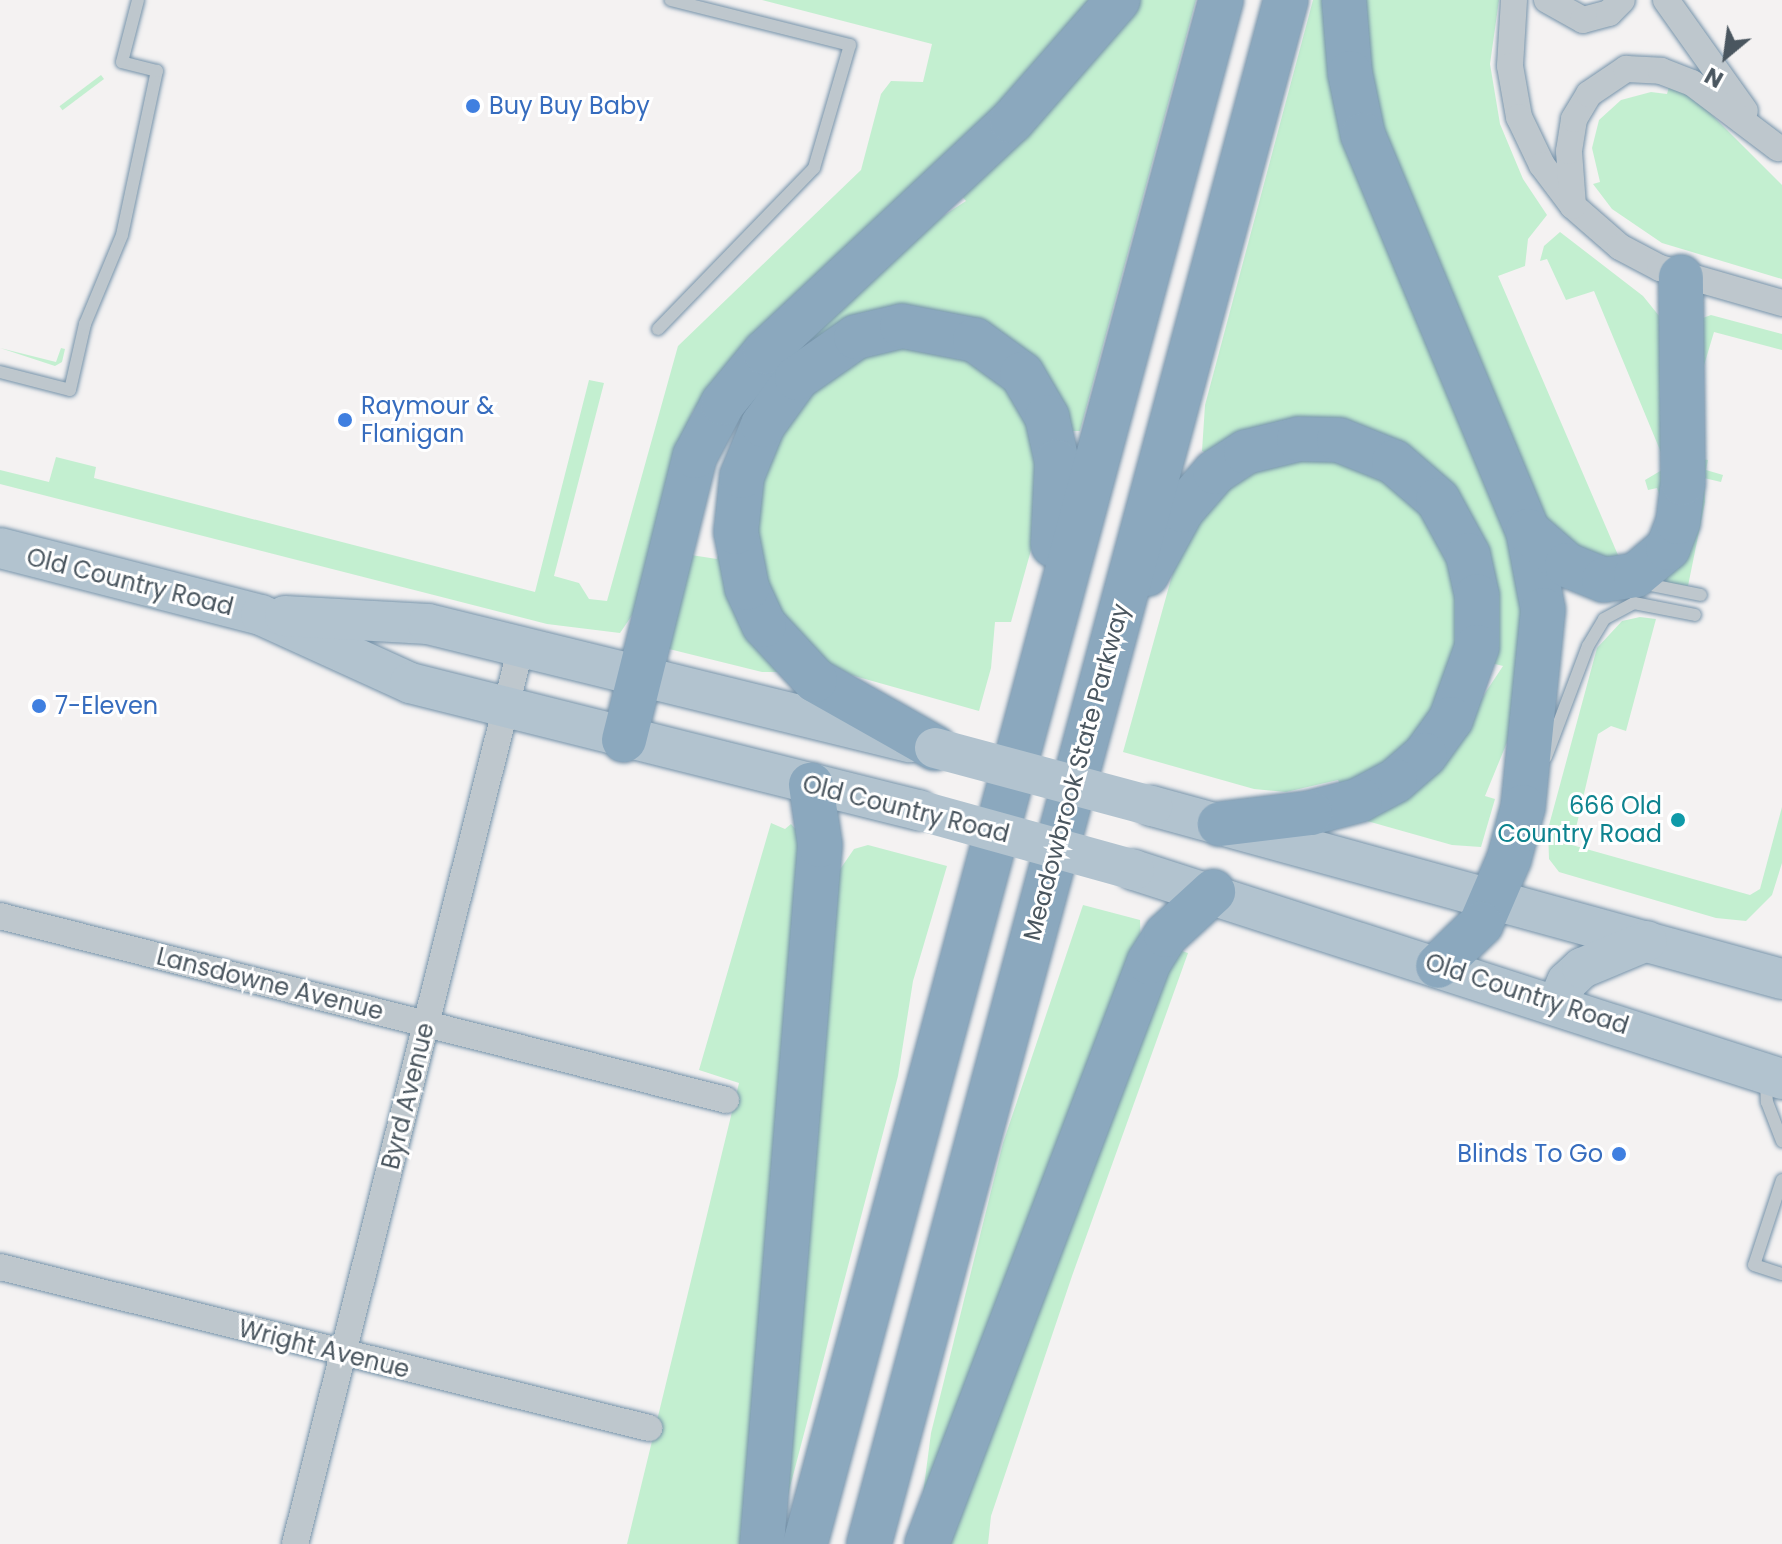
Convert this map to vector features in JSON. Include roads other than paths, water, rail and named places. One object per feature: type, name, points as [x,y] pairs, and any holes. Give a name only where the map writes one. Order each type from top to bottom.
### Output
[{"type":"highway","points":[[624,740],[695,456],[723,403],[765,352],[1012,121],[1118,0]]},
{"type":"highway","points":[[805,1544],[1221,0]]},
{"type":"highway","name":"Meadowbrook State Parkway","points":[[869,1544],[1286,0]]},
{"type":"highway","points":[[1344,0],[1350,73],[1374,166],[1528,531],[1540,584],[1543,636],[1523,807],[1496,899],[1481,924],[1438,966]]},
{"type":"highway","points":[[1528,531],[1579,572],[1604,580],[1625,580],[1649,568],[1668,548],[1682,505],[1681,277]]},
{"type":"highway","points":[[935,748],[815,680],[776,640],[747,588],[736,532],[742,476],[763,425],[797,378],[856,337],[902,326],[975,340],[1022,374],[1047,417],[1057,462],[1049,631]]},
{"type":"highway","points":[[1115,632],[1193,496],[1229,462],[1263,446],[1319,438],[1359,445],[1410,473],[1450,518],[1474,577],[1479,631],[1466,684],[1440,737],[1410,770],[1360,800],[1310,813],[1220,824]]},
{"type":"highway","points":[[762,1544],[820,845],[811,785]]},
{"type":"highway","points":[[927,1544],[1149,962],[1166,935],[1213,892]]},
{"type":"main road","name":"Old Country Road","points":[[0,548],[261,615],[410,683],[624,740],[918,810],[1213,892],[1774,1076]]},
{"type":"main road","name":"Old Country Road","points":[[261,615],[428,624],[935,748],[1782,979]]},
{"type":"main road","points":[[1558,1003],[1567,982],[1582,968],[1647,941]]},
{"type":"street","points":[[1514,0],[1510,66],[1519,117],[1542,165],[1573,206],[1620,247],[1681,277],[1782,303]]},
{"type":"street","points":[[1547,0],[1583,20],[1609,13],[1622,0]]},
{"type":"street","points":[[1666,0],[1721,81],[1780,150]]},
{"type":"street","points":[[1573,206],[1569,151],[1574,119],[1599,84],[1626,69],[1661,71],[1692,83],[1780,150]]},
{"type":"street","name":"Byrd Avenue","points":[[295,1544],[521,647]]},
{"type":"street","name":"Lansdowne Avenue","points":[[0,916],[726,1100]]},
{"type":"street","name":"Wright Avenue","points":[[0,1267],[649,1428]]},
{"type":"lane","points":[[0,372],[70,390],[85,324],[122,235],[157,71],[122,62],[138,0]]},
{"type":"lane","points":[[658,329],[814,168],[850,45],[671,0]]},
{"type":"lane","points":[[1625,580],[1701,595]]},
{"type":"lane","points":[[1523,807],[1558,730],[1588,646],[1604,619],[1623,605],[1646,602],[1695,615]]},
{"type":"lane","points":[[1774,1076],[1767,1102],[1782,1141]]},
{"type":"lane","points":[[1782,1180],[1754,1265],[1782,1274]]},
{"type":"place","name":"Buy Buy Baby","points":[[473,106]]},
{"type":"place","name":"Raymour & Flanigan","points":[[345,420]]},
{"type":"place","name":"7-Eleven","points":[[39,706]]},
{"type":"place","name":"666 Old Country Road","points":[[1678,820]]},
{"type":"place","name":"Blinds To Go","points":[[1619,1154]]}]
